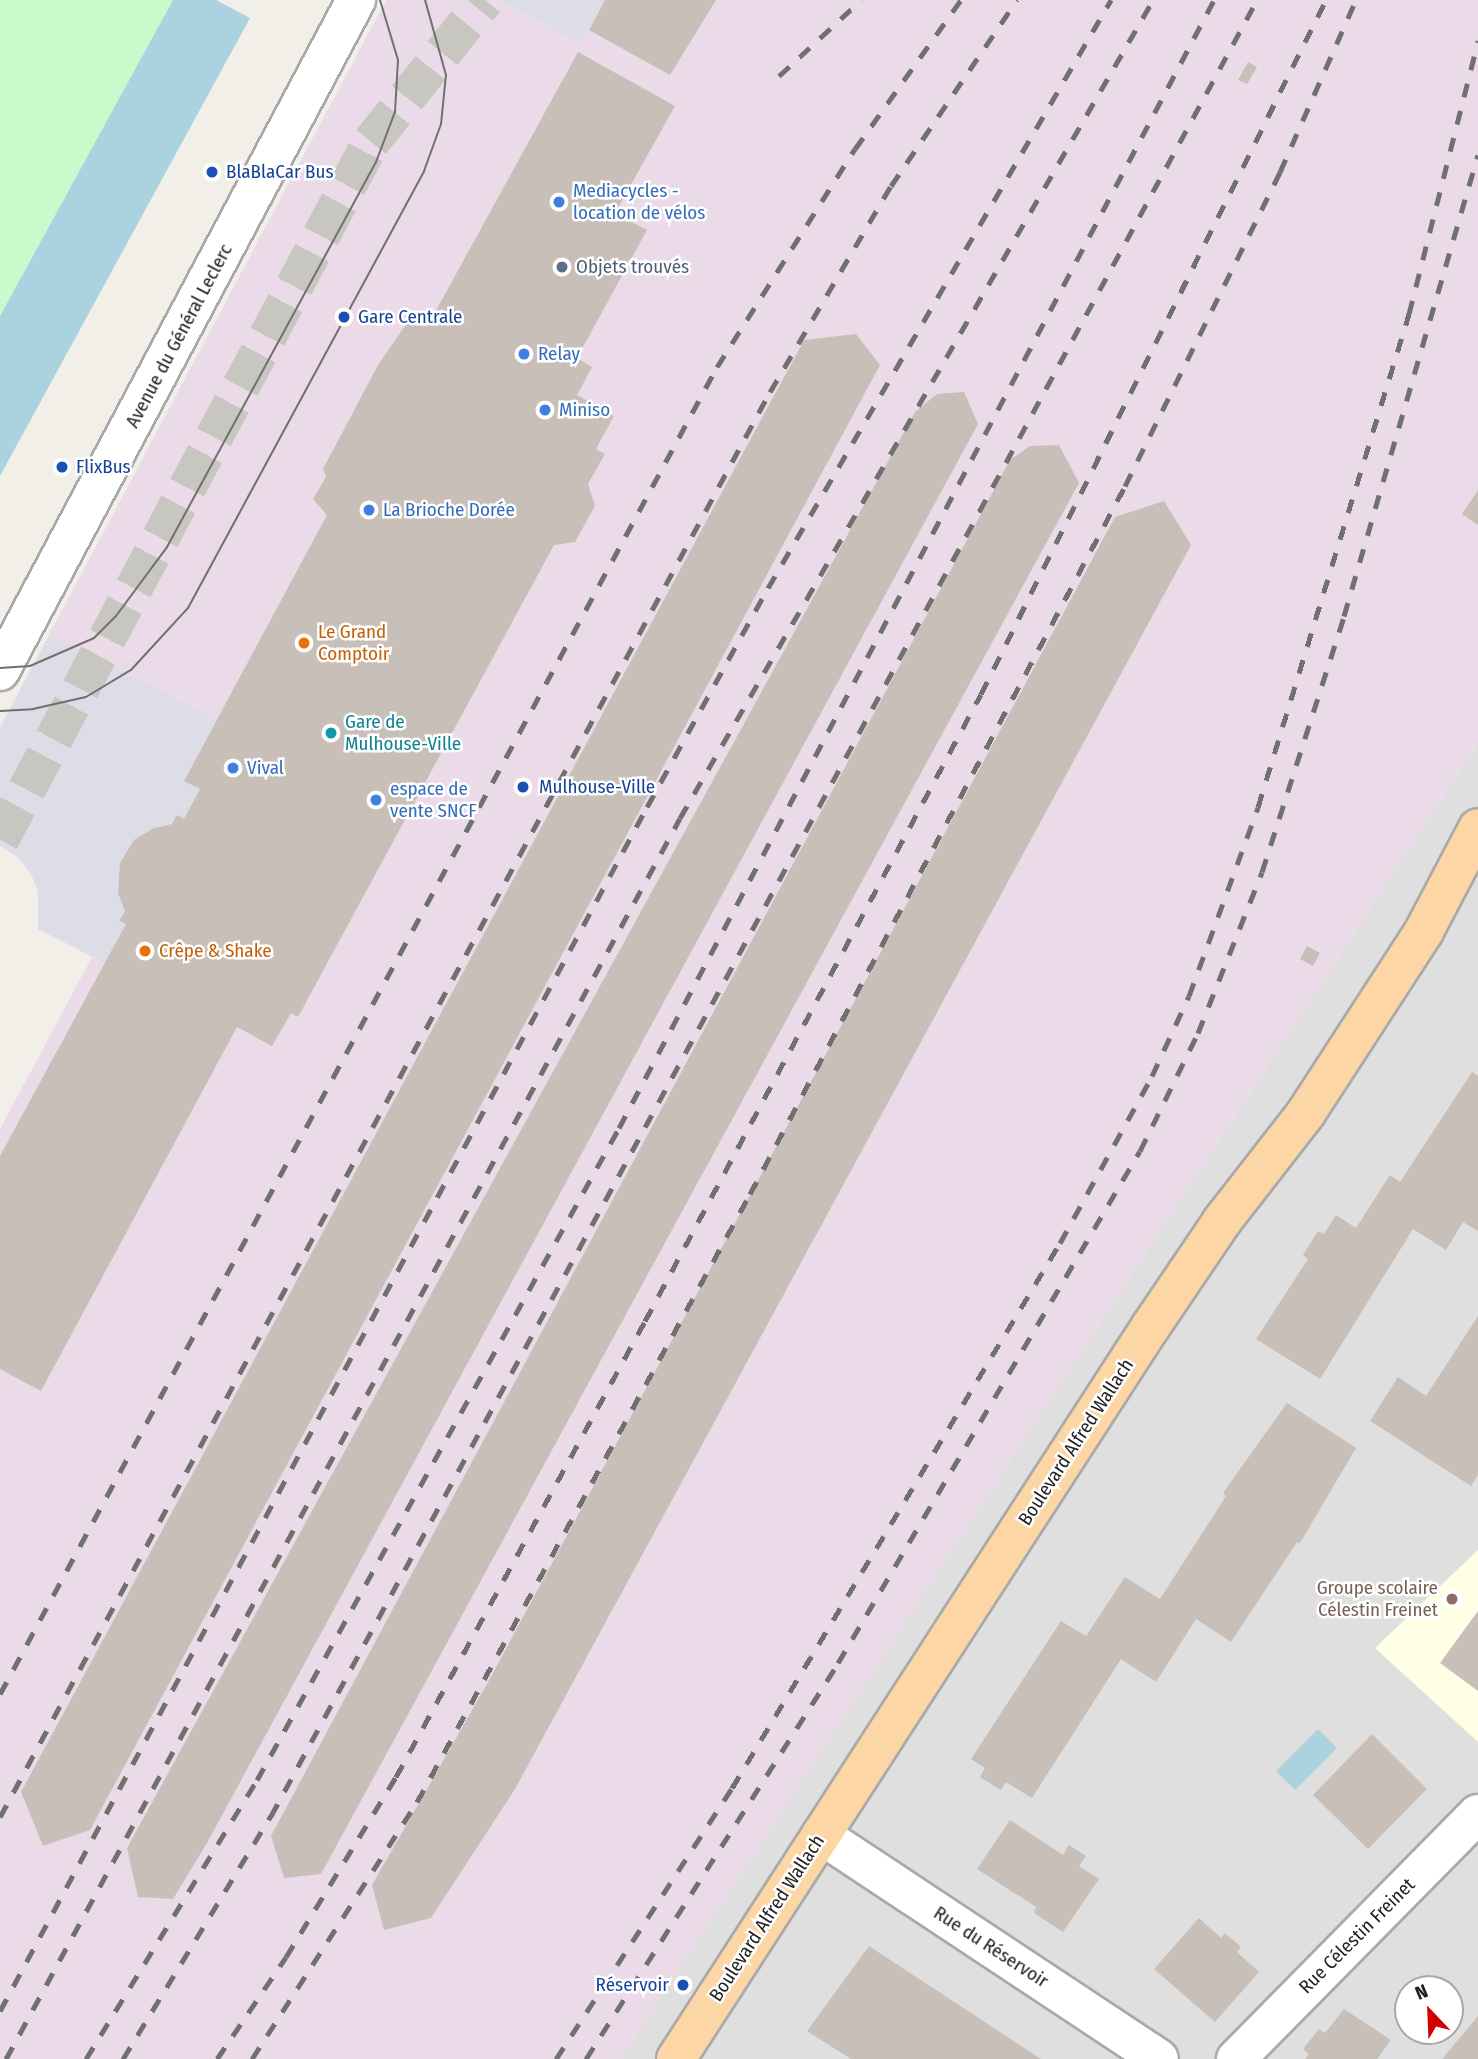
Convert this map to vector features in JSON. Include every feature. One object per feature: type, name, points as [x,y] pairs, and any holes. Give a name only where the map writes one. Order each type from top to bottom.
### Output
[{"type":"main road","name":"Boulevard Alfred Wallach","points":[[676,2059],[1151,1326],[1222,1221],[1306,1114],[1424,931],[1478,828]]},
{"type":"street","name":"Avenue du Général Leclerc","points":[[0,671],[355,1]]},
{"type":"street","name":"Rue Célestin Freinet","points":[[1236,2059],[1478,1814]]},
{"type":"street","name":"Rue du Réservoir","points":[[821,1835],[1159,2059]]},
{"type":"shaded area","points":[[386,0],[498,0],[581,44],[605,0],[1478,0],[1478,743],[621,2059],[0,2059],[0,1129],[92,957],[38,929],[38,891],[32,876],[19,858],[0,846],[0,727]]},
{"type":"shaded area","points":[[498,0],[605,0],[581,44]]},
{"type":"shaded area","points":[[50,634],[216,720],[184,780],[200,789],[184,819],[154,828],[135,840],[120,863],[118,893],[125,911],[119,921],[126,924],[106,963],[38,929],[38,891],[32,876],[19,858],[0,846],[0,728]]},
{"type":"shaded area","points":[[1478,743],[1478,2059],[621,2059]]},
{"type":"shaded area","name":"Groupe scolaire Célestin Freinet","points":[[1478,1550],[1478,1742],[1375,1648]]},
{"type":"green space","points":[[0,0],[173,0],[0,316]]},
{"type":"water","points":[[173,0],[216,0],[250,18],[0,476],[0,316]]},
{"type":"water","points":[[1318,1729],[1337,1748],[1295,1790],[1276,1771]]},
{"type":"building","points":[[605,0],[716,0],[670,75],[589,30]]},
{"type":"building","name":"Gare de Mulhouse-Ville","points":[[578,52],[675,106],[615,213],[647,230],[577,358],[592,367],[577,395],[614,416],[596,449],[605,454],[588,484],[595,506],[575,542],[554,545],[298,1017],[291,1013],[272,1046],[237,1027],[41,1391],[0,1369],[0,1156],[126,924],[119,921],[125,911],[118,893],[120,863],[134,840],[154,828],[172,824],[177,815],[184,819],[200,789],[184,781],[327,515],[313,499],[326,477],[323,469],[378,365],[414,313],[423,310],[433,316]]},
{"type":"building","points":[[1248,62],[1257,67],[1247,84],[1238,80]]},
{"type":"building","points":[[856,334],[880,365],[90,1830],[43,1846],[21,1792],[804,340]]},
{"type":"building","points":[[964,392],[978,424],[207,1843],[173,1899],[138,1897],[127,1848],[915,412],[937,394]]},
{"type":"building","points":[[1059,445],[1079,483],[321,1874],[284,1878],[271,1836],[1010,460],[1030,446]]},
{"type":"building","points":[[1478,490],[1478,525],[1462,514]]},
{"type":"building","points":[[1164,501],[1191,545],[515,1789],[431,1918],[384,1930],[372,1885],[487,1684],[1115,517]]},
{"type":"building","points":[[1307,946],[1320,953],[1313,966],[1300,959]]},
{"type":"building","points":[[1472,1072],[1478,1076],[1478,1231],[1463,1222],[1446,1250],[1413,1229],[1320,1379],[1256,1339],[1308,1259],[1303,1255],[1318,1231],[1324,1234],[1336,1215],[1356,1228],[1390,1175],[1400,1182]]},
{"type":"building","points":[[1478,1316],[1478,1475],[1471,1486],[1370,1421],[1398,1377],[1426,1396]]},
{"type":"building","points":[[1287,1403],[1356,1448],[1300,1543],[1297,1542],[1231,1642],[1196,1619],[1156,1682],[1121,1659],[1032,1798],[1006,1782],[1001,1790],[980,1777],[985,1768],[971,1759],[1061,1621],[1086,1636],[1125,1577],[1160,1599],[1226,1496],[1223,1493]]},
{"type":"building","points":[[1478,1611],[1478,1691],[1440,1663]]},
{"type":"building","points":[[1372,1734],[1427,1789],[1368,1849],[1313,1795]]},
{"type":"building","points":[[1010,1820],[1063,1855],[1069,1845],[1086,1856],[1079,1866],[1099,1879],[1063,1932],[1034,1913],[1036,1907],[977,1869]]},
{"type":"building","points":[[1199,1918],[1221,1938],[1225,1933],[1241,1947],[1237,1952],[1259,1972],[1215,2022],[1154,1969]]},
{"type":"building","points":[[869,1946],[1041,2059],[851,2059],[807,2031]]},
{"type":"building","points":[[1344,2009],[1391,2040],[1377,2059],[1305,2059],[1309,2054],[1303,2049],[1319,2029],[1325,2033]]},
{"type":"building","points":[[1478,2016],[1478,2059],[1442,2059],[1454,2045],[1464,2045],[1464,2033]]},
{"type":"tunnel","points":[[0,840],[371,142],[485,0]]},
{"type":"tram line","points":[[0,668],[30,666],[94,638],[116,616],[167,547],[376,162],[395,112],[398,60],[380,0]]},
{"type":"tram line","points":[[0,711],[33,709],[86,697],[131,670],[188,608],[424,171],[441,124],[446,75],[425,0]]},
{"type":"railway","points":[[779,76],[861,0]]},
{"type":"railway","points":[[0,1694],[717,367],[855,149],[961,0]]},
{"type":"railway","points":[[0,1817],[770,392],[891,186],[1017,0]]},
{"type":"railway","points":[[0,2011],[647,807],[768,588],[1111,0]]},
{"type":"railway","points":[[6,2059],[680,818],[1153,0]]},
{"type":"railway","points":[[86,2059],[257,1780],[619,1128],[1214,0]]},
{"type":"railway","points":[[123,2059],[271,1816],[1257,0]]},
{"type":"railway","points":[[217,2059],[286,1957],[396,1777],[645,1321],[981,694],[1326,0]]},
{"type":"railway","points":[[252,2059],[417,1802],[750,1194],[1125,486],[1280,172],[1356,0]]},
{"type":"railway","points":[[556,2059],[732,1788],[1060,1243],[1152,1076],[1189,996],[1258,807],[1409,314],[1478,41]]},
{"type":"railway","points":[[586,2059],[838,1663],[1140,1151],[1198,1033],[1262,872],[1344,616],[1478,155]]},
{"type":"place","name":"BlaBlaCar Bus","points":[[212,172]]},
{"type":"place","name":"Mediacycles - location de vélos","points":[[559,202]]},
{"type":"place","name":"Objets trouvés","points":[[562,267]]},
{"type":"place","name":"Gare Centrale","points":[[344,317]]},
{"type":"place","name":"Relay","points":[[524,354]]},
{"type":"place","name":"Miniso","points":[[545,410]]},
{"type":"place","name":"FlixBus","points":[[62,467]]},
{"type":"place","name":"La Brioche Dorée","points":[[369,510]]},
{"type":"place","name":"Le Grand Comptoir","points":[[304,643]]},
{"type":"place","name":"Gare de Mulhouse-Ville","points":[[331,733]]},
{"type":"place","name":"Vival","points":[[233,768]]},
{"type":"place","name":"Mulhouse-Ville","points":[[523,787]]},
{"type":"place","name":"espace de vente SNCF","points":[[376,800]]},
{"type":"place","name":"Crêpe & Shake","points":[[145,951]]},
{"type":"place","name":"Groupe scolaire Célestin Freinet","points":[[1452,1599]]},
{"type":"place","name":"Réservoir","points":[[683,1985]]}]
